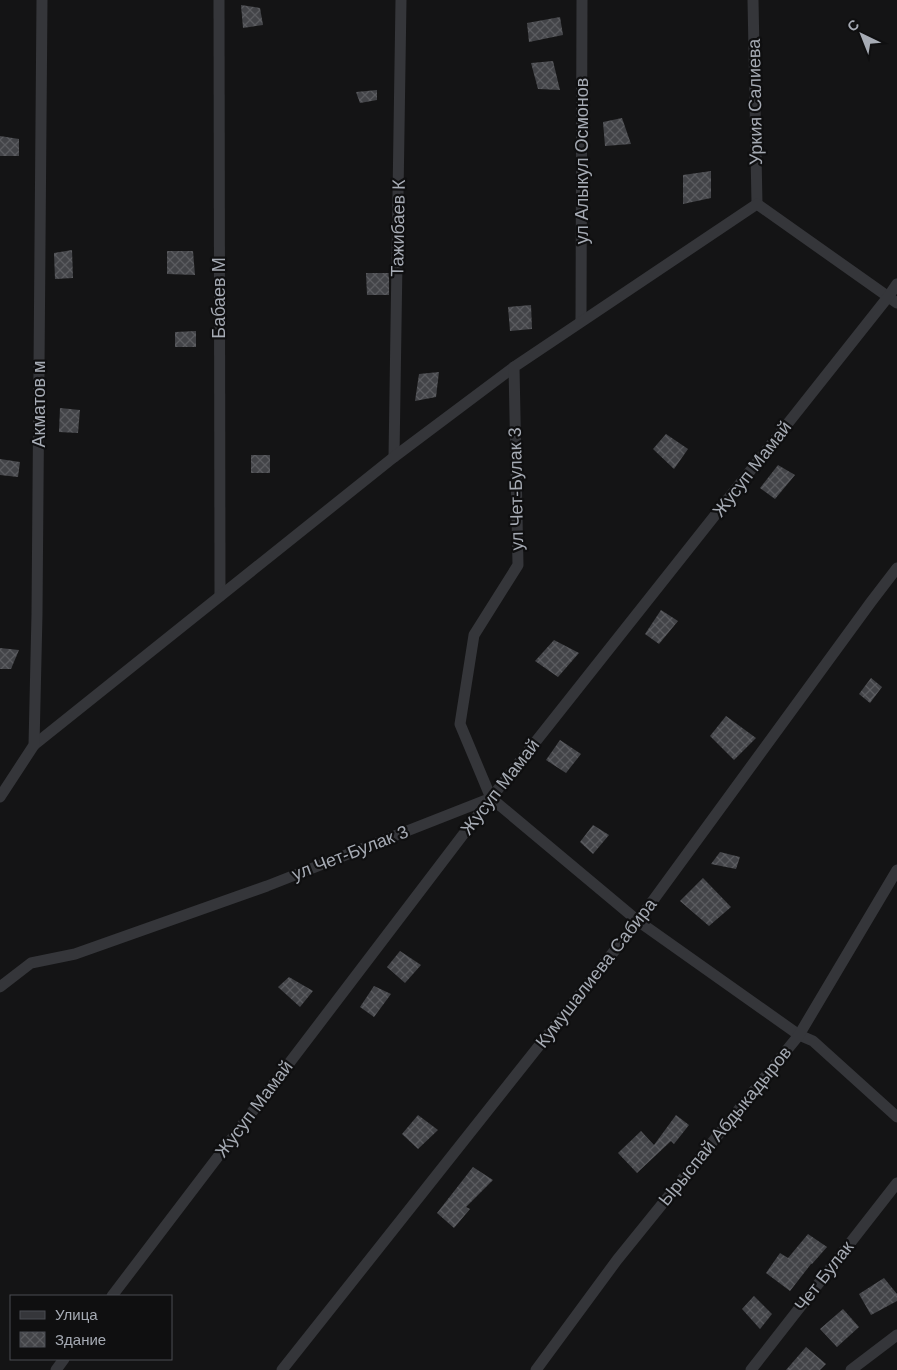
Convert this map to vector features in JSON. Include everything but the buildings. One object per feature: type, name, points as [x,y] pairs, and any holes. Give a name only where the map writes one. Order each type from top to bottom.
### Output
[{"type":"street","name":"Акматов м","points":[[34,745],[38,594],[42,0]]},
{"type":"street","name":"Бабаев М","points":[[219,0],[220,596]]},
{"type":"street","name":"Тажибаев К","points":[[394,457],[401,0]]},
{"type":"street","name":"ул Алыкул Осмонов","points":[[581,321],[582,0]]},
{"type":"street","name":"Уркия Салиева","points":[[752,0],[757,204]]},
{"type":"street","points":[[0,797],[34,745],[394,457],[514,367],[757,204],[893,300]]},
{"type":"street","name":"Жусуп Мамай","points":[[113,1295],[491,798],[893,300],[897,284]]},
{"type":"street","name":"ул Чет-Булак 3","points":[[0,987],[31,963],[75,954],[268,886],[491,798],[460,724],[474,635],[518,565],[514,367]]},
{"type":"street","name":"Кумушалиева Сабира","points":[[282,1370],[638,921],[897,568]]},
{"type":"street","points":[[491,798],[638,921],[799,1035],[813,1041],[897,1117]]},
{"type":"street","name":"Ырыспай Абдыкадыров","points":[[536,1370],[617,1260],[799,1035],[897,870]]},
{"type":"street","name":"Чет Булак","points":[[751,1370],[897,1183]]},
{"type":"street","points":[[851,1370],[897,1335]]}]
